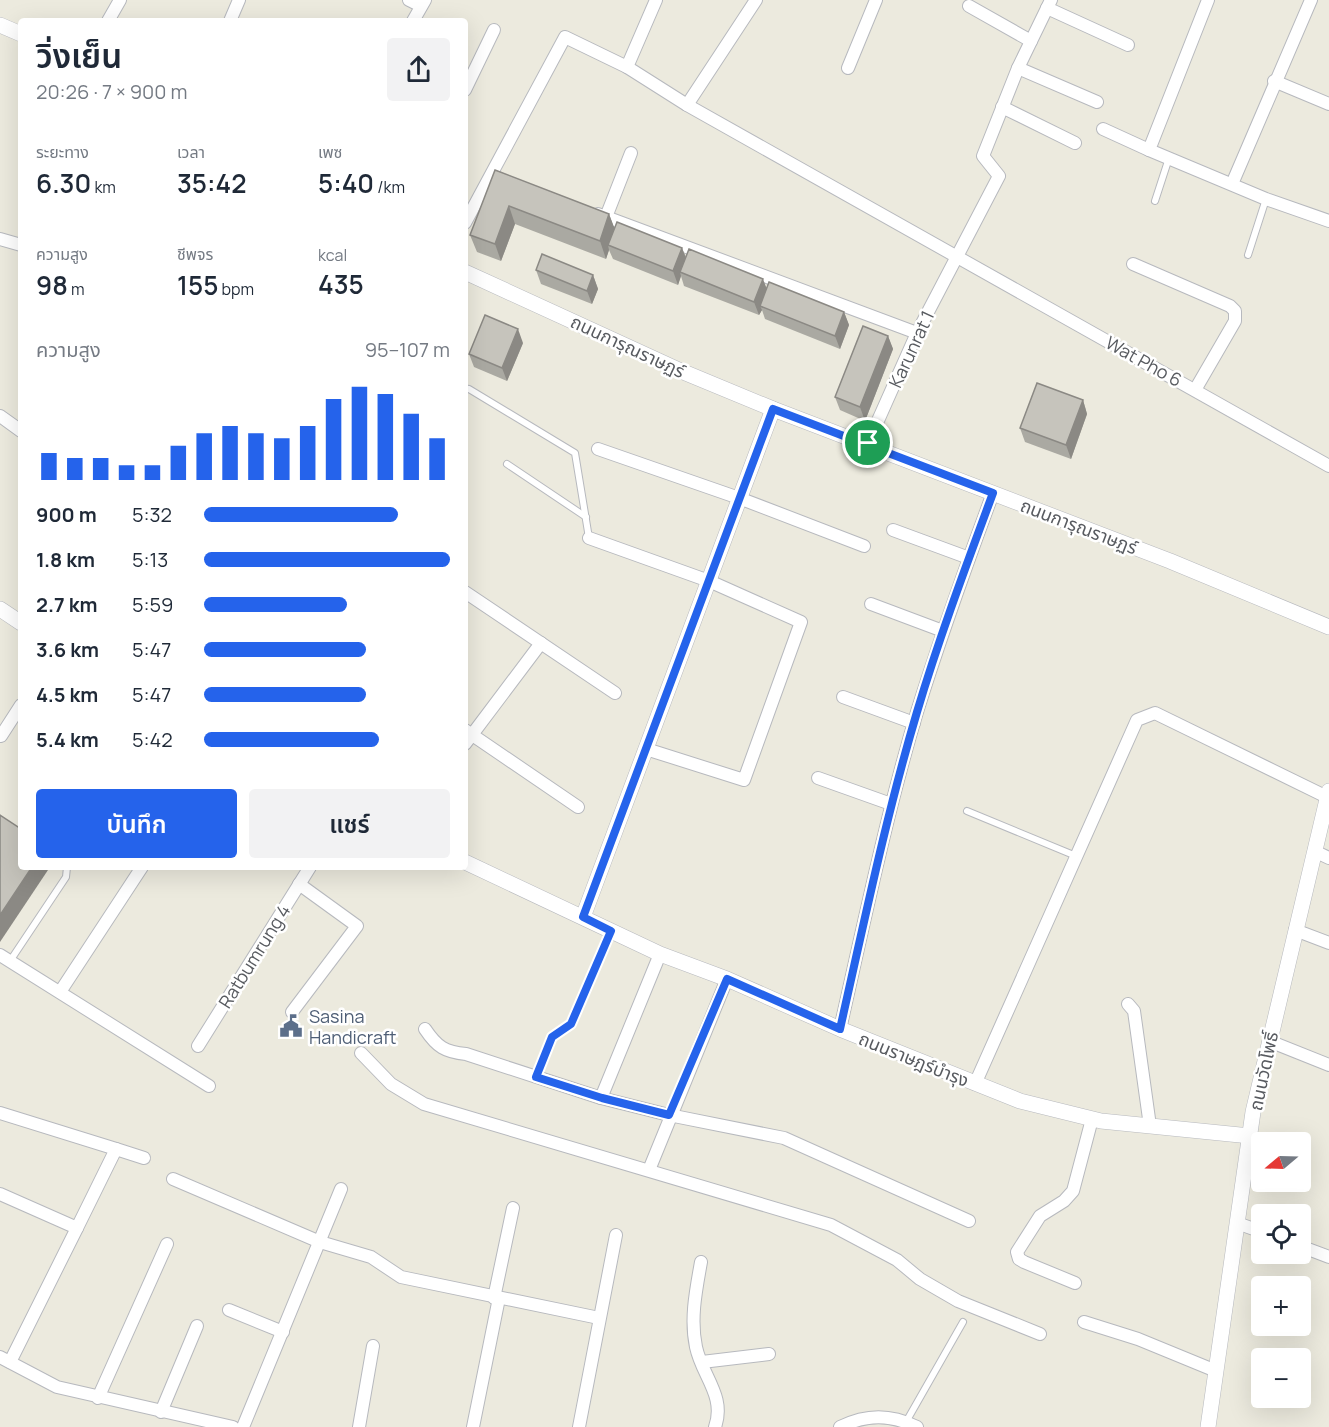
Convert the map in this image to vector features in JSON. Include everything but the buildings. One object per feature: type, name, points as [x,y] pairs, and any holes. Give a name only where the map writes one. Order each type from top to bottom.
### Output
[{"type":"street","points":[[110,18],[120,0]]},
{"type":"street","points":[[231,18],[239,0]]},
{"type":"street","points":[[409,0],[423,3],[415,18]]},
{"type":"street","points":[[627,67],[656,0]]},
{"type":"street","points":[[687,105],[756,0]]},
{"type":"street","points":[[848,68],[876,0]]},
{"type":"street","points":[[1149,150],[1208,0]]},
{"type":"street","points":[[1232,184],[1274,81],[1311,0]]},
{"type":"street","points":[[1075,143],[1002,107],[1049,4],[1128,45]]},
{"type":"street","points":[[969,6],[1031,41]]},
{"type":"street","points":[[0,25],[18,33]]},
{"type":"street","points":[[468,84],[494,30]]},
{"type":"street","name":"Wat Pho 6","points":[[468,219],[498,177],[565,37],[627,67],[687,105],[1329,466]]},
{"type":"street","points":[[1018,68],[1097,102]]},
{"type":"street","points":[[1274,81],[1329,104]]},
{"type":"street","name":"Karunrat 1","points":[[868,443],[916,333],[999,176],[983,156],[1002,107]]},
{"type":"street","points":[[1103,129],[1266,199],[1329,221]]},
{"type":"street","points":[[606,217],[632,153]]},
{"type":"street","points":[[585,210],[916,333]]},
{"type":"street","points":[[0,239],[18,243]]},
{"type":"street","points":[[1133,264],[1230,306],[1234,311],[1235,321],[1195,390]]},
{"type":"street","name":"ถนนการุณราษฏร์","points":[[468,273],[681,371],[773,409],[868,443],[1170,561],[1329,627]]},
{"type":"street","points":[[583,917],[773,409]]},
{"type":"street","points":[[0,416],[18,429]]},
{"type":"street","points":[[598,449],[739,498],[864,546]]},
{"type":"street","points":[[840,1029],[891,804],[914,723],[943,631],[993,493]]},
{"type":"street","points":[[893,530],[969,558]]},
{"type":"street","points":[[589,538],[709,581],[801,622],[744,780],[646,749]]},
{"type":"street","points":[[468,594],[615,693]]},
{"type":"street","points":[[871,604],[943,631]]},
{"type":"street","points":[[0,609],[18,621]]},
{"type":"street","points":[[468,735],[541,644]]},
{"type":"street","points":[[843,697],[914,723]]},
{"type":"street","points":[[1,736],[18,710]]},
{"type":"street","points":[[975,1084],[1137,720],[1155,713],[1328,794]]},
{"type":"street","points":[[468,737],[578,807]]},
{"type":"street","points":[[818,778],[891,804]]},
{"type":"street","name":"ถนนวัดโพธิ์","points":[[1208,1427],[1250,1136],[1269,1041],[1328,794]]},
{"type":"street","points":[[1314,851],[1329,858]]},
{"type":"street","name":"ถนนราษฎร์บำรุง","points":[[468,863],[660,954],[727,979],[840,1029],[1020,1101],[1092,1119],[1250,1136]]},
{"type":"street","points":[[60,992],[140,870]]},
{"type":"street","name":"Ratbumrung 4","points":[[198,1046],[308,870]]},
{"type":"street","points":[[292,1012],[357,926],[299,884]]},
{"type":"street","points":[[1295,930],[1329,943]]},
{"type":"street","points":[[602,1098],[660,954]]},
{"type":"street","points":[[5,958],[208,1086]]},
{"type":"street","points":[[649,1170],[669,1115],[727,979]]},
{"type":"street","points":[[1128,1004],[1134,1011],[1150,1126]]},
{"type":"street","points":[[425,1029],[436,1046],[450,1053],[466,1054],[602,1098],[669,1115],[784,1138],[969,1221]]},
{"type":"street","points":[[1269,1041],[1329,1065]]},
{"type":"street","points":[[361,1053],[391,1084],[424,1104],[831,1225],[897,1260],[920,1279],[958,1301],[1040,1334]]},
{"type":"street","points":[[0,1113],[144,1158]]},
{"type":"street","points":[[1075,1283],[1024,1262],[1019,1258],[1017,1252],[1040,1216],[1068,1198],[1073,1191],[1092,1119]]},
{"type":"street","points":[[116,1149],[77,1228],[5,1359],[57,1387],[233,1427]]},
{"type":"street","points":[[173,1179],[320,1242],[370,1257],[401,1277],[598,1318]]},
{"type":"street","points":[[243,1427],[341,1189]]},
{"type":"street","points":[[0,1194],[77,1228]]},
{"type":"street","points":[[473,1427],[513,1208]]},
{"type":"street","points":[[1237,1223],[1251,1228]]},
{"type":"street","points":[[579,1427],[598,1318],[616,1235]]},
{"type":"street","points":[[98,1398],[167,1244]]},
{"type":"street","points":[[1311,1250],[1329,1257]]},
{"type":"street","points":[[700,1262],[694,1318],[695,1344],[719,1405],[715,1427]]},
{"type":"street","points":[[229,1310],[283,1332]]},
{"type":"street","points":[[1084,1322],[1138,1339],[1216,1371]]},
{"type":"street","points":[[161,1412],[197,1326]]},
{"type":"street","points":[[359,1427],[373,1346]]},
{"type":"street","points":[[702,1362],[769,1354]]},
{"type":"street","points":[[840,1427],[866,1417],[888,1417],[912,1424]]},
{"type":"lane","points":[[1155,201],[1169,158]]},
{"type":"lane","points":[[1248,255],[1266,199]]},
{"type":"lane","points":[[469,389],[575,453],[589,538]]},
{"type":"lane","points":[[507,464],[586,517]]},
{"type":"lane","points":[[967,811],[1076,856]]},
{"type":"lane","points":[[5,958],[66,877],[67,870]]},
{"type":"lane","points":[[536,1077],[552,1037],[571,1024],[611,931]]},
{"type":"lane","points":[[912,1424],[963,1322]]},
{"type":"place","name":"Sasina Handicraft","points":[[291,1026]]},
{"type":"route","points":[[773,409],[868,443],[993,493],[943,631],[917,712],[891,804],[840,1029],[727,979],[669,1115],[602,1098],[536,1077],[552,1037],[569,1028],[611,931],[583,917],[773,409]]}]
